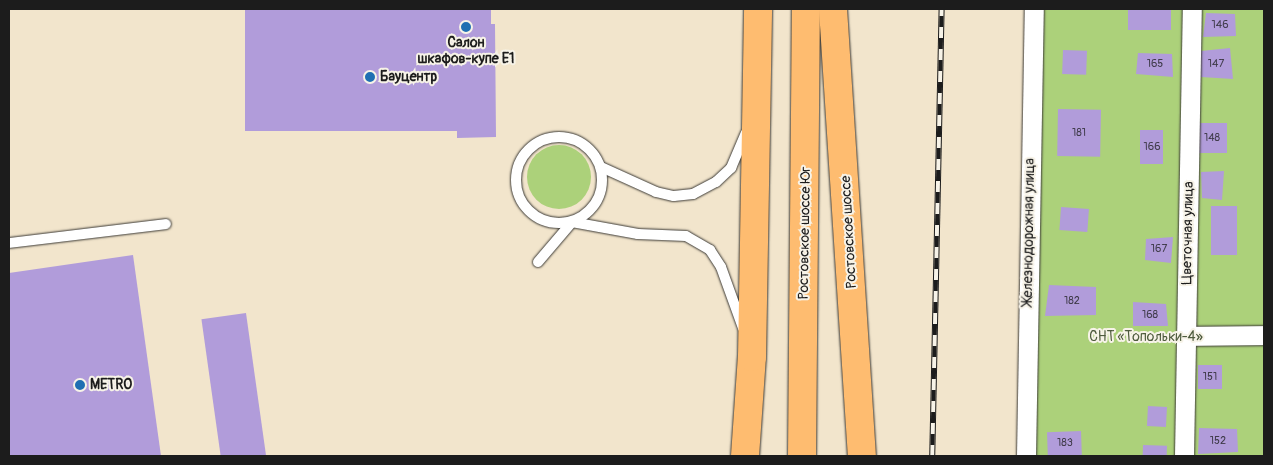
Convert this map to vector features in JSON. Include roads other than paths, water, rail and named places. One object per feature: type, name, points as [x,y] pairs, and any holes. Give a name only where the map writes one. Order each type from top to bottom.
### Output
[{"type":"main road","points":[[745,455],[752,357],[758,102],[758,9]]},
{"type":"main road","name":"Ростовское шоссе Юг","points":[[802,456],[806,9]]},
{"type":"main road","name":"Ростовское шоссе","points":[[834,9],[862,456]]},
{"type":"street","name":"Железнодорожная улица","points":[[1026,456],[1034,9]]},
{"type":"street","name":"Цветочная улица","points":[[1184,456],[1192,9]]},
{"type":"street","points":[[1186,336],[1264,335]]},
{"type":"lane","points":[[601,167],[656,192],[674,196],[693,194],[716,182],[731,168],[758,102]]},
{"type":"lane","points":[[538,262],[572,222],[584,216],[597,200],[603,181],[601,167],[588,147],[565,137],[540,141],[522,157],[515,181],[522,203],[544,220],[572,222],[638,234],[686,236],[710,250],[733,296],[752,357]]},
{"type":"lane","points":[[9,243],[166,224]]},
{"type":"railway","points":[[932,456],[941,9]]},
{"type":"place","name":"Салон шкафов-купе Е1","points":[[466,27]]},
{"type":"place","name":"Бауцентр","points":[[370,77]]},
{"type":"place","name":"METRO","points":[[80,385]]},
{"type":"park label","name":"СНТ «Топольки-4»","points":[[1146,337]]}]
